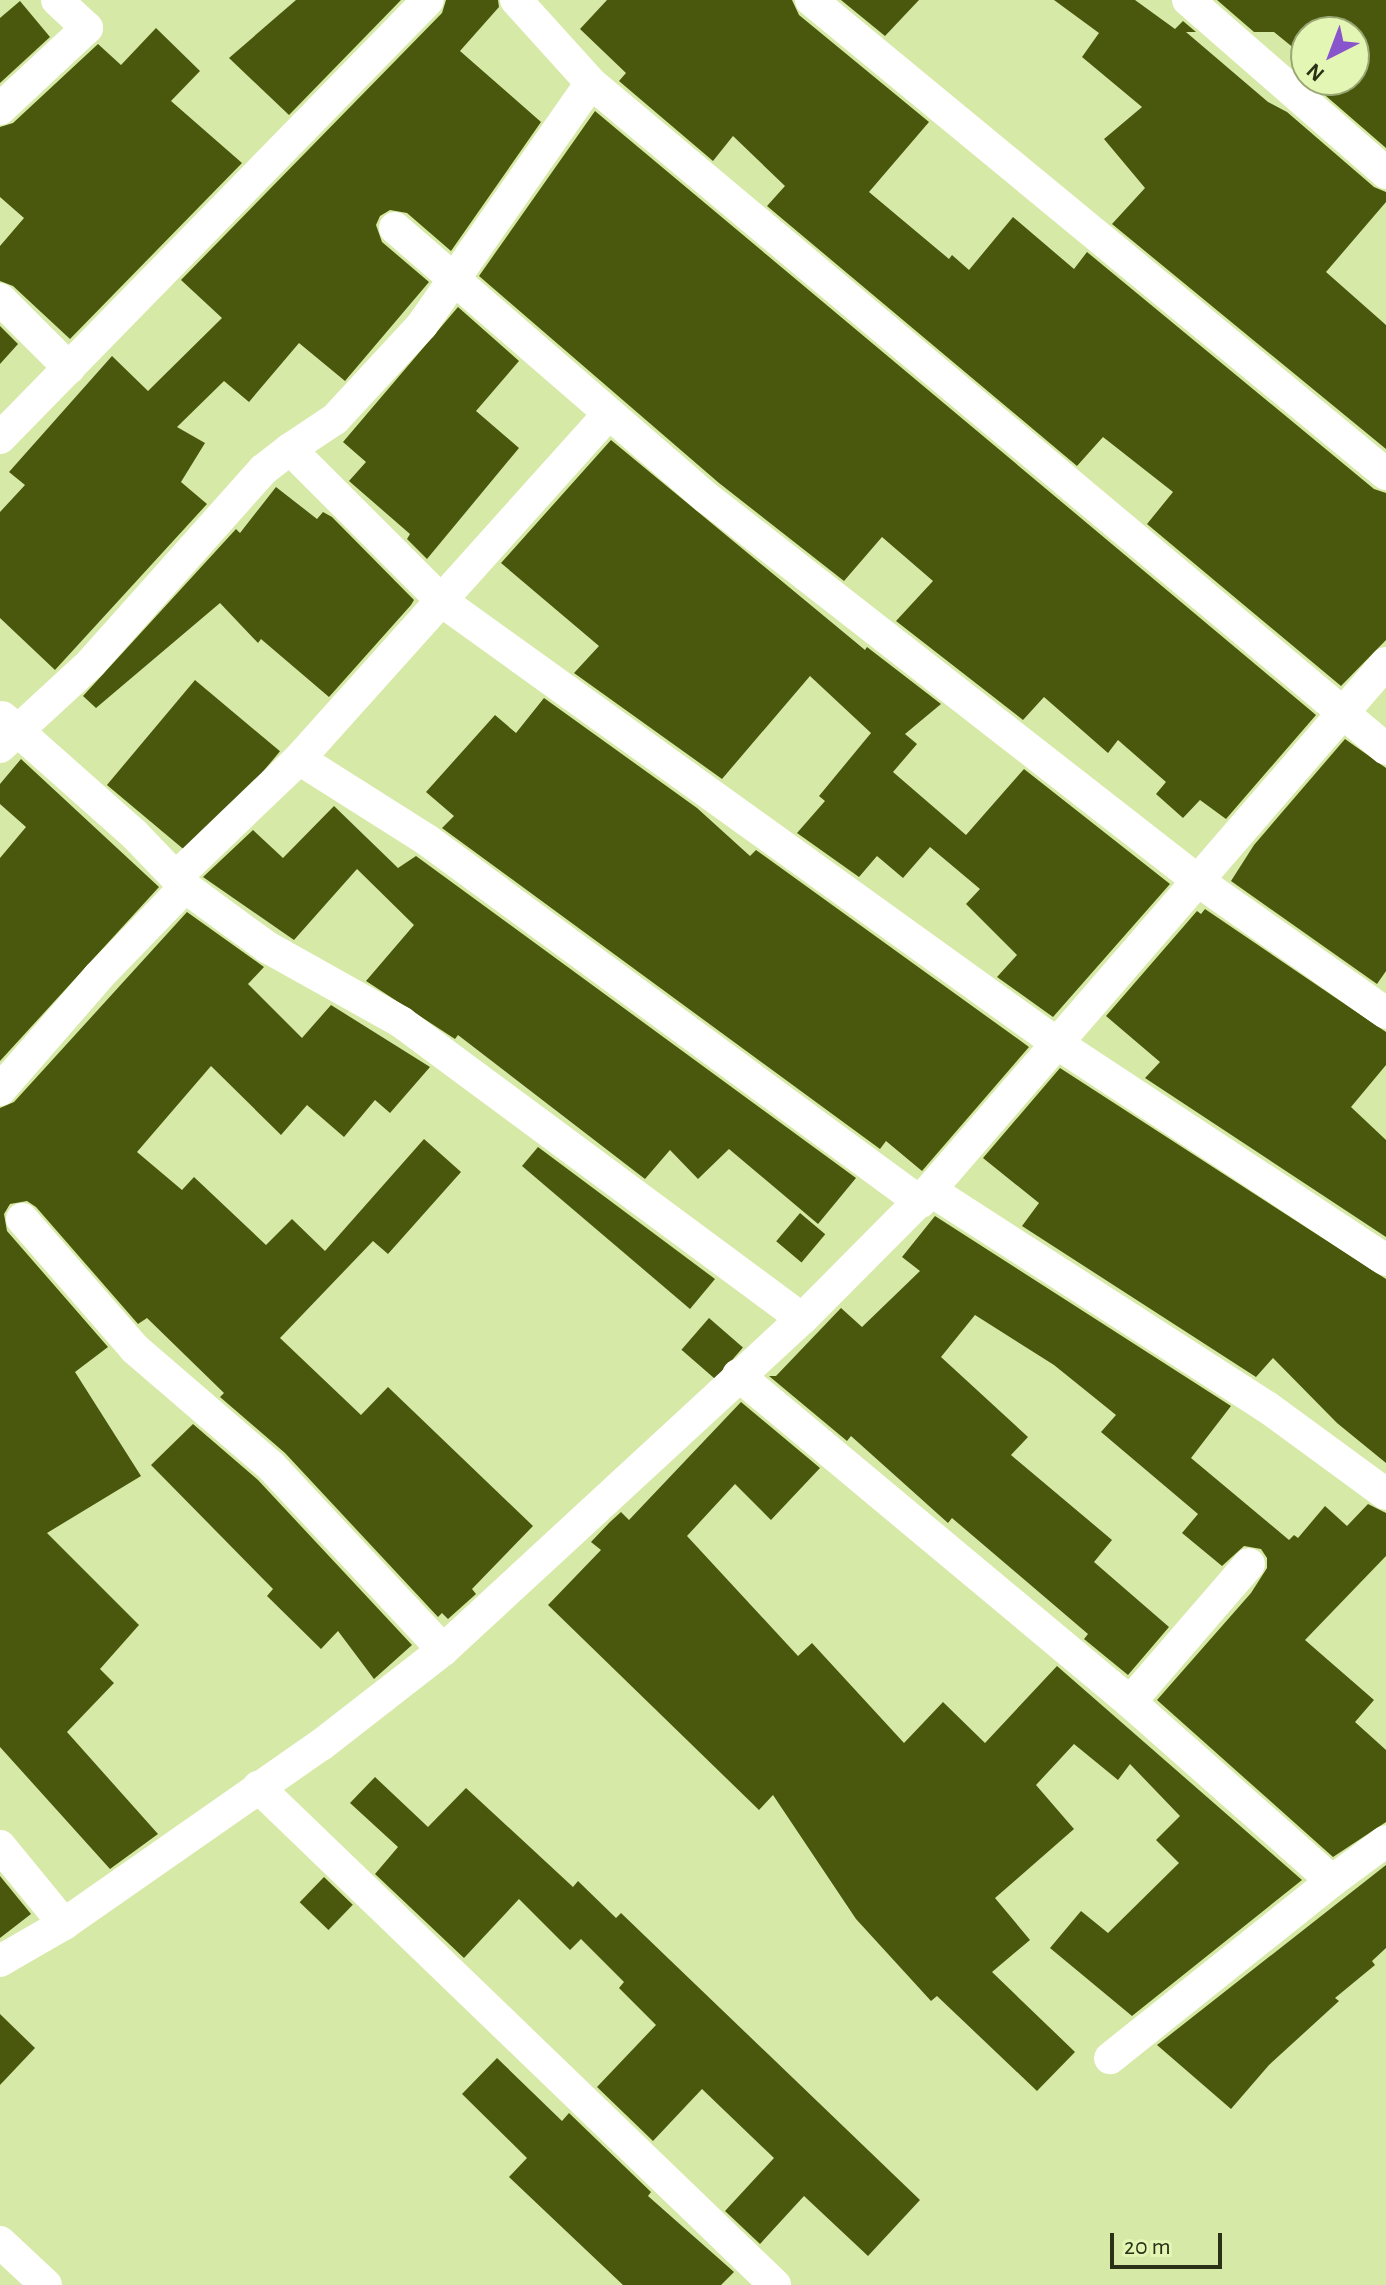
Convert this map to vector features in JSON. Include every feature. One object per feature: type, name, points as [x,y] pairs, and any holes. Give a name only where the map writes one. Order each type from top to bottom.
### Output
[{"type":"street","points":[[0,109],[87,28],[57,0]]},
{"type":"street","points":[[0,438],[428,0]]},
{"type":"street","points":[[516,0],[591,83],[1340,716],[1386,749]]},
{"type":"street","points":[[811,0],[1386,474]]},
{"type":"street","points":[[1188,0],[1386,173]]},
{"type":"street","points":[[591,83],[422,325],[335,419],[263,470],[91,663],[6,731],[181,882],[301,968],[401,1022],[802,1319]]},
{"type":"street","points":[[395,228],[608,415],[1201,883],[1386,1013]]},
{"type":"street","points":[[0,299],[69,368]]},
{"type":"street","points":[[0,1090],[181,882],[443,602],[608,415]]},
{"type":"street","points":[[290,449],[443,602],[1055,1042],[1386,1260]]},
{"type":"street","points":[[0,1961],[64,1924],[258,1787],[443,1650],[802,1319],[925,1196],[1055,1042],[1201,883],[1386,663]]},
{"type":"street","points":[[299,759],[427,840],[925,1196],[1267,1407],[1386,1494]]},
{"type":"street","points":[[22,1219],[135,1349],[271,1466],[443,1650]]},
{"type":"street","points":[[738,1375],[1130,1702],[1332,1881]]},
{"type":"street","points":[[1130,1702],[1249,1564]]},
{"type":"street","points":[[258,1787],[775,2285]]},
{"type":"street","points":[[1110,2058],[1386,1841]]},
{"type":"street","points":[[0,1846],[64,1924]]},
{"type":"street","points":[[0,2242],[46,2285]]},
{"type":"building","points":[[296,0],[401,0],[289,115],[229,58]]},
{"type":"building","points":[[446,0],[498,0],[499,7],[460,51],[541,122],[451,251],[407,213],[390,210],[380,216],[376,225],[382,242],[429,282],[345,381],[299,343],[249,402],[224,381],[177,427],[205,443],[181,482],[207,504],[55,670],[0,618],[0,512],[25,485],[9,472],[112,356],[148,391],[222,318],[181,280],[442,13]]},
{"type":"building","points":[[607,0],[792,0],[799,15],[929,122],[869,192],[949,259],[952,255],[969,270],[1013,217],[1074,269],[1087,252],[1374,489],[1386,493],[1386,640],[1341,686],[1147,524],[1173,492],[1103,437],[1077,466],[767,206],[785,186],[733,136],[713,161],[619,81],[626,73],[580,29]]},
{"type":"building","points":[[841,0],[919,0],[885,36]]},
{"type":"building","points":[[1054,0],[1135,0],[1175,29],[1183,21],[1196,32],[1186,32],[1268,102],[1287,112],[1374,187],[1386,192],[1386,202],[1326,272],[1386,325],[1386,449],[1112,224],[1145,188],[1104,139],[1142,107],[1082,57],[1099,33]]},
{"type":"building","points":[[1217,0],[1386,0],[1386,148],[1326,96],[1370,96],[1370,16],[1290,16],[1290,45],[1274,32],[1254,32]]},
{"type":"building","points":[[20,1],[50,37],[0,83],[0,18]]},
{"type":"building","points":[[156,28],[200,71],[171,101],[242,163],[70,339],[13,286],[0,281],[0,246],[24,218],[0,197],[0,127],[13,123],[98,44],[121,65]]},
{"type":"building","points":[[595,111],[1316,715],[1226,819],[1200,800],[1183,818],[1156,794],[1166,782],[1118,740],[1108,753],[1044,697],[1023,720],[896,621],[933,581],[882,537],[844,581],[719,483],[479,276]]},
{"type":"building","points":[[458,307],[519,361],[476,411],[519,448],[427,559],[407,539],[410,534],[349,481],[366,462],[343,442]]},
{"type":"building","points":[[0,326],[18,344],[0,364]]},
{"type":"building","points":[[611,440],[865,650],[867,647],[941,704],[905,734],[917,744],[893,772],[966,835],[1024,769],[1170,884],[1053,1017],[997,977],[1017,955],[966,904],[980,889],[930,847],[903,878],[877,856],[859,877],[797,833],[825,801],[819,796],[871,733],[810,676],[722,779],[574,673],[599,646],[501,563]]},
{"type":"building","points":[[276,487],[317,519],[323,512],[332,517],[414,600],[411,605],[329,697],[261,639],[258,643],[220,603],[96,708],[83,696],[236,529],[240,533]]},
{"type":"building","points":[[195,680],[280,751],[192,856],[107,785]]},
{"type":"building","points":[[544,698],[697,808],[750,856],[756,850],[1029,1047],[922,1171],[886,1141],[880,1149],[442,828],[454,816],[426,792],[495,715],[516,733]]},
{"type":"building","points":[[1345,739],[1386,768],[1386,971],[1377,984],[1231,881],[1254,845]]},
{"type":"building","points":[[21,759],[159,887],[0,1061],[0,858],[26,827],[0,804],[0,784]]},
{"type":"building","points":[[334,806],[398,868],[416,856],[856,1178],[818,1224],[729,1149],[698,1179],[670,1150],[645,1179],[458,1035],[455,1039],[366,981],[414,925],[357,869],[294,940],[203,877],[253,830],[283,858]]},
{"type":"building","points":[[1205,909],[1386,1032],[1386,1065],[1351,1107],[1386,1140],[1386,1237],[1145,1078],[1160,1062],[1106,1016],[1197,911],[1201,914]]},
{"type":"building","points":[[187,912],[264,967],[248,984],[302,1038],[331,1005],[430,1067],[390,1113],[375,1100],[344,1137],[307,1105],[281,1135],[211,1066],[137,1152],[182,1190],[194,1177],[266,1245],[292,1219],[325,1251],[424,1139],[461,1172],[388,1254],[373,1241],[280,1338],[361,1415],[388,1387],[533,1526],[472,1589],[476,1594],[448,1619],[442,1613],[438,1617],[285,1453],[220,1397],[224,1393],[147,1318],[138,1324],[36,1207],[27,1201],[10,1204],[4,1214],[7,1231],[108,1347],[75,1372],[141,1476],[47,1533],[139,1625],[100,1669],[114,1683],[67,1732],[158,1834],[110,1869],[0,1747],[0,1108],[14,1102]]},
{"type":"building","points":[[1060,1068],[1386,1279],[1386,1463],[1337,1423],[1273,1358],[1256,1377],[1022,1226],[1039,1203],[983,1158]]},
{"type":"building","points":[[538,1147],[715,1279],[690,1309],[522,1166]]},
{"type":"building","points":[[800,1213],[825,1234],[801,1263],[776,1241]]},
{"type":"building","points":[[935,1216],[1231,1406],[1191,1458],[1289,1540],[1294,1535],[1298,1538],[1325,1506],[1347,1526],[1368,1504],[1386,1513],[1386,1556],[1305,1640],[1374,1700],[1355,1722],[1386,1750],[1386,1822],[1333,1857],[1157,1700],[1251,1593],[1267,1568],[1267,1558],[1261,1549],[1244,1546],[1222,1566],[1182,1533],[1198,1514],[1101,1432],[1116,1415],[1054,1365],[975,1315],[941,1357],[1028,1437],[1011,1455],[1112,1540],[1094,1562],[1169,1627],[1128,1675],[1084,1639],[1088,1634],[952,1518],[948,1523],[851,1436],[847,1441],[769,1376],[776,1376],[841,1308],[862,1327],[920,1271],[902,1257]]},
{"type":"building","points":[[709,1318],[743,1348],[715,1379],[681,1350]]},
{"type":"building","points":[[741,1402],[820,1468],[771,1520],[735,1484],[687,1536],[798,1656],[812,1643],[904,1743],[943,1702],[985,1743],[1057,1666],[1302,1880],[1132,2016],[1050,1948],[1081,1911],[1108,1933],[1179,1863],[1156,1840],[1180,1816],[1130,1764],[1118,1780],[1074,1744],[1036,1785],[1074,1829],[995,1898],[1030,1940],[992,1972],[1075,2052],[1037,2091],[937,1996],[931,2001],[856,1919],[773,1795],[759,1810],[548,1605],[601,1550],[591,1542],[610,1522],[621,1512],[629,1520]]},
{"type":"building","points":[[193,1424],[258,1480],[412,1645],[374,1679],[338,1631],[321,1649],[267,1596],[273,1589],[151,1465]]},
{"type":"building","points":[[375,1777],[428,1827],[466,1788],[573,1887],[578,1881],[616,1918],[621,1913],[920,2200],[868,2256],[804,2196],[760,2244],[725,2211],[774,2158],[702,2089],[653,2141],[597,2087],[656,2025],[619,1988],[624,1982],[581,1939],[570,1950],[519,1899],[464,1958],[375,1874],[398,1847],[350,1803]]},
{"type":"building","points":[[1386,1865],[1386,1948],[1372,1961],[1375,1965],[1335,1998],[1339,2001],[1269,2065],[1231,2109],[1157,2045]]},
{"type":"building","points":[[0,1876],[31,1914],[0,1938]]},
{"type":"building","points":[[324,1877],[353,1905],[328,1930],[300,1902]]},
{"type":"building","points":[[0,2014],[35,2048],[0,2085]]},
{"type":"building","points":[[497,2058],[562,2121],[569,2113],[651,2192],[648,2196],[734,2272],[721,2285],[623,2285],[509,2177],[527,2158],[462,2094]]}]
